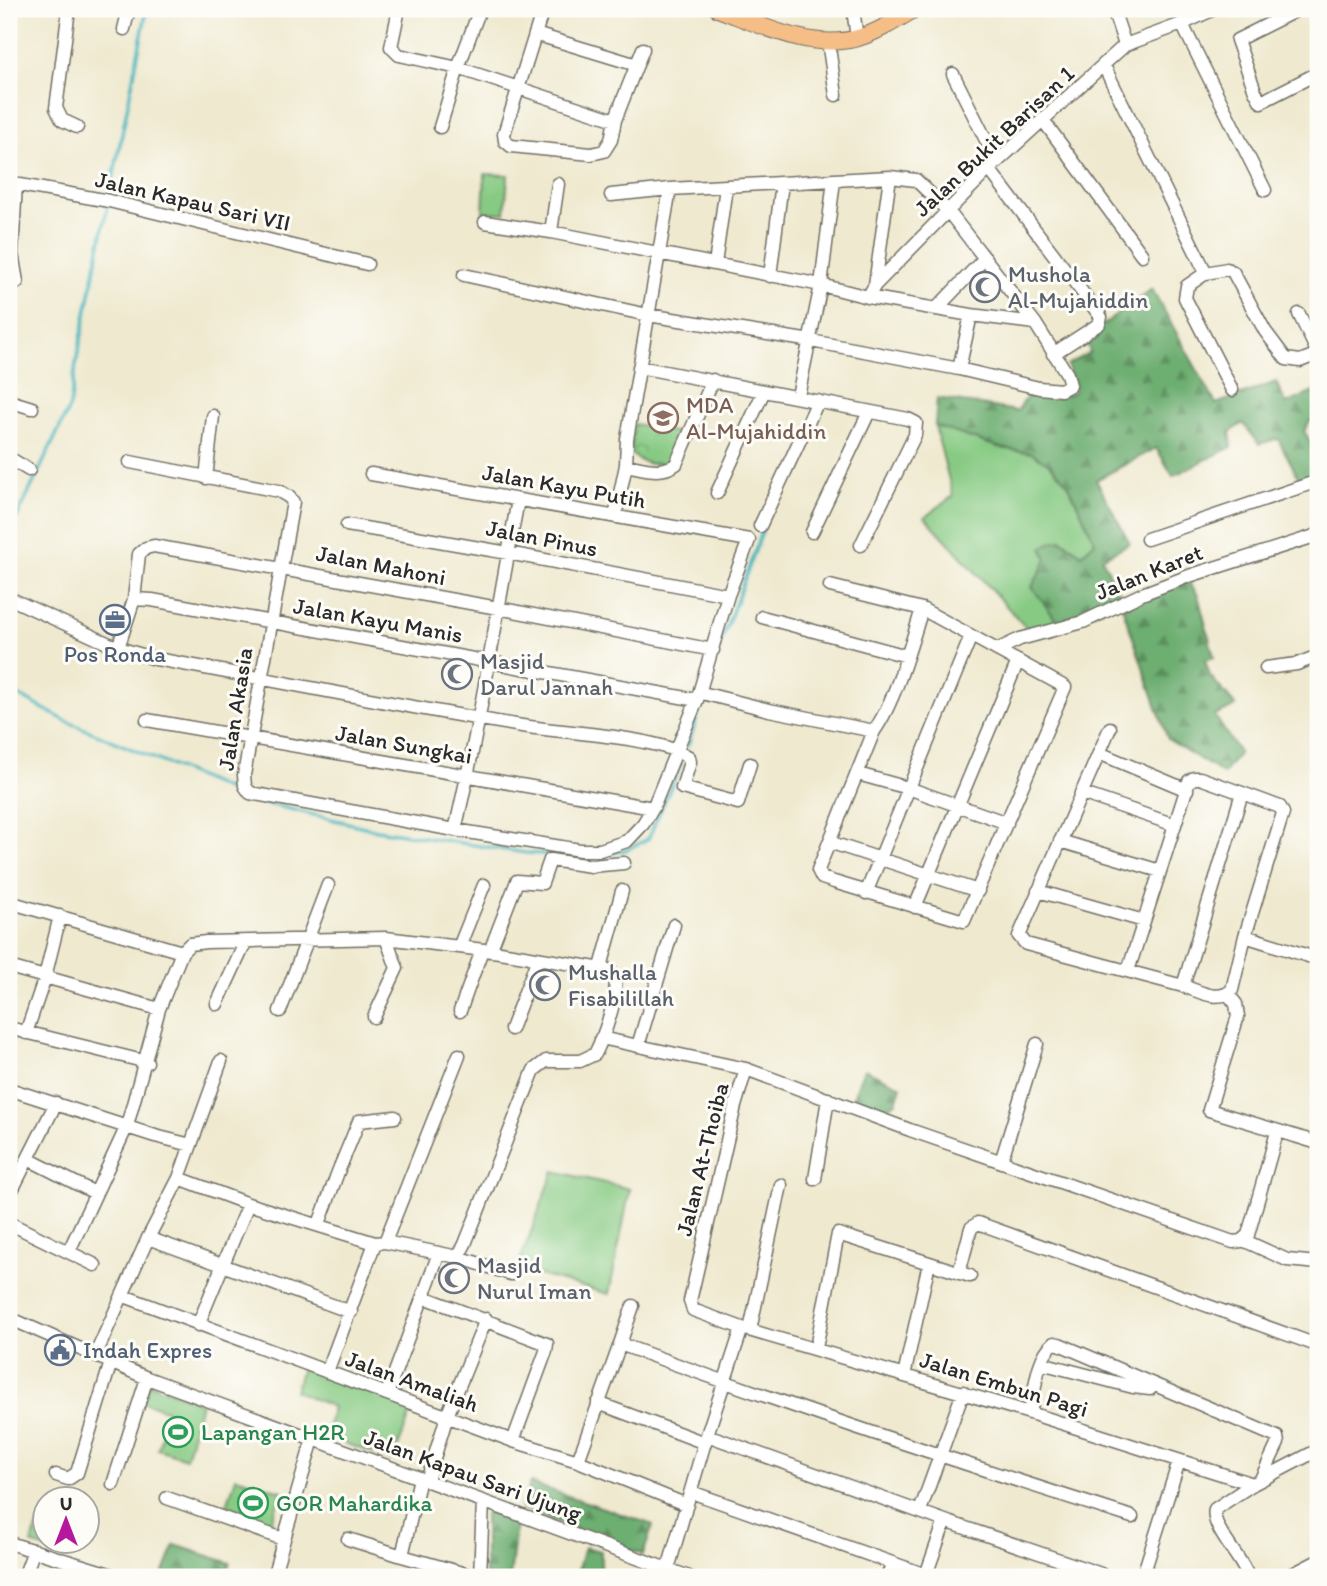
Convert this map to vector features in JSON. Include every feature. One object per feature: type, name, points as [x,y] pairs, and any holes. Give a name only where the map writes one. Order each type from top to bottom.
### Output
[{"type":"main road","points":[[718,9],[786,34],[809,40],[828,41],[858,38],[887,26],[915,9]]},
{"type":"street","points":[[69,9],[56,108],[62,120],[77,127]]},
{"type":"street","points":[[124,29],[129,9]]},
{"type":"street","points":[[400,9],[391,47],[399,55],[458,68],[615,120]]},
{"type":"street","points":[[440,127],[480,9]]},
{"type":"street","points":[[543,9],[504,134],[505,141],[511,146],[591,155],[608,147],[615,120],[643,49]]},
{"type":"street","points":[[853,9],[858,38]]},
{"type":"street","points":[[1113,9],[1125,45],[1182,24],[1213,9]]},
{"type":"street","points":[[1299,9],[1237,40],[1261,102],[1318,74]]},
{"type":"street","points":[[1182,24],[1265,190]]},
{"type":"street","points":[[535,34],[636,65]]},
{"type":"street","points":[[828,41],[836,95]]},
{"type":"street","name":"Jalan Bukit Barisan 1","points":[[872,291],[993,166],[1125,45]]},
{"type":"street","points":[[1104,66],[1206,273]]},
{"type":"street","points":[[953,74],[993,166],[1101,317],[1099,324],[1053,354]]},
{"type":"street","points":[[1043,120],[1142,255]]},
{"type":"street","points":[[872,291],[890,177]]},
{"type":"street","points":[[464,275],[648,315],[811,341],[959,369],[1039,388],[1069,387],[1069,380],[1062,365],[1035,323],[948,211],[918,181],[890,177],[670,189],[611,195]]},
{"type":"street","points":[[798,396],[821,285],[834,180]]},
{"type":"street","points":[[771,276],[782,183]]},
{"type":"street","points":[[9,289],[17,282],[12,254],[12,184]]},
{"type":"street","name":"Jalan Kapau Sari VII","points":[[12,184],[109,201],[367,264]]},
{"type":"street","points":[[551,232],[558,184]]},
{"type":"street","points":[[715,264],[726,187]]},
{"type":"street","points":[[615,517],[626,465],[626,439],[670,189]]},
{"type":"street","points":[[485,222],[551,232],[821,285],[872,291],[971,315],[1035,323]]},
{"type":"street","points":[[937,307],[985,258]]},
{"type":"street","points":[[1232,390],[1185,298],[1187,286],[1206,273],[1227,269],[1233,272],[1265,331],[1286,359],[1300,361],[1318,354],[1299,314]]},
{"type":"street","points":[[959,369],[971,315]]},
{"type":"street","points":[[639,367],[912,420],[918,426],[861,545]]},
{"type":"street","points":[[626,465],[654,470],[668,469],[676,464],[713,380]]},
{"type":"street","points":[[717,493],[764,391]]},
{"type":"street","points":[[760,526],[818,401]]},
{"type":"street","points":[[10,405],[32,408]]},
{"type":"street","points":[[812,532],[869,412]]},
{"type":"street","points":[[206,478],[213,416]]},
{"type":"street","points":[[9,458],[29,470]]},
{"type":"street","name":"Jalan Akasia","points":[[131,462],[279,491],[289,497],[293,508],[249,738],[243,781],[250,793],[580,850],[600,849],[627,841],[653,808],[701,697],[728,595],[749,540]]},
{"type":"street","name":"Jalan Kayu Putih","points":[[371,474],[749,540]]},
{"type":"street","points":[[1147,539],[1318,481]]},
{"type":"street","points":[[455,830],[479,719],[518,500]]},
{"type":"street","name":"Jalan Pinus","points":[[347,525],[728,595]]},
{"type":"street","name":"Jalan Karet","points":[[997,650],[1020,639],[1083,622],[1142,594],[1189,576],[1318,535]]},
{"type":"street","name":"Jalan Mahoni","points":[[118,648],[134,599],[139,554],[150,547],[282,568],[713,650]]},
{"type":"street","points":[[830,586],[922,609],[1065,687],[964,921],[822,878],[818,870],[874,730],[883,719],[922,609]]},
{"type":"street","points":[[9,598],[118,648],[156,659],[479,719],[631,741],[678,751],[689,757],[690,762],[682,788],[720,800],[738,803],[750,764]]},
{"type":"street","name":"Jalan Kayu Manis","points":[[134,599],[701,697],[874,730]]},
{"type":"street","points":[[762,617],[907,656]]},
{"type":"street","points":[[866,892],[971,636]]},
{"type":"street","points":[[1266,668],[1297,664],[1318,656]]},
{"type":"street","points":[[915,907],[1018,661]]},
{"type":"street","name":"Jalan Sungkai","points":[[147,720],[653,808]]},
{"type":"street","points":[[1110,728],[1018,932],[1022,942],[1216,997],[1228,994],[1232,990],[1245,936],[1283,813],[1280,807],[1242,793],[1196,778],[1189,781],[1128,971]]},
{"type":"street","points":[[1099,753],[1187,790]]},
{"type":"street","points":[[858,774],[908,788],[1007,823]]},
{"type":"street","points":[[1081,793],[1175,825]]},
{"type":"street","points":[[1183,986],[1242,793]]},
{"type":"street","points":[[1060,841],[1160,871]]},
{"type":"street","points":[[829,842],[978,891]]},
{"type":"street","points":[[460,1011],[517,881],[542,883],[550,860],[590,866],[624,863]]},
{"type":"street","points":[[280,1011],[328,885]]},
{"type":"street","points":[[459,947],[484,885]]},
{"type":"street","points":[[601,967],[622,891]]},
{"type":"street","points":[[1038,891],[1144,921]]},
{"type":"street","points":[[9,902],[182,952]]},
{"type":"street","points":[[26,1033],[45,977],[60,916]]},
{"type":"street","points":[[638,1046],[674,925]]},
{"type":"street","points":[[1245,936],[1318,959]]},
{"type":"street","points":[[374,1017],[397,968],[386,938]]},
{"type":"street","points":[[69,1251],[127,1126],[147,1062],[159,1009],[186,946],[195,943],[386,938],[601,967],[613,973],[616,980],[613,1003],[592,1057],[580,1061],[546,1061],[534,1070],[466,1244],[458,1257]]},
{"type":"street","points":[[217,1004],[246,941]]},
{"type":"street","points":[[511,1029],[538,958]]},
{"type":"street","points":[[9,967],[159,1009]]},
{"type":"street","points":[[1228,994],[1236,1004],[1238,1016],[1209,1110],[1318,1143]]},
{"type":"street","points":[[9,1028],[147,1062]]},
{"type":"street","name":"Jalan At-Thoiba","points":[[601,1038],[746,1069],[732,1118],[690,1301],[693,1310],[746,1329]]},
{"type":"street","points":[[1001,1162],[1037,1044]]},
{"type":"street","points":[[327,1372],[459,1055]]},
{"type":"street","points":[[95,1356],[148,1238],[179,1178],[221,1061]]},
{"type":"street","points":[[746,1069],[1001,1162],[1233,1242],[1243,1240],[1287,1260],[1318,1263]]},
{"type":"street","points":[[9,1089],[191,1145]]},
{"type":"street","points":[[815,1180],[828,1099]]},
{"type":"street","points":[[9,1196],[56,1103]]},
{"type":"street","points":[[319,1224],[359,1121],[395,1117]]},
{"type":"street","points":[[1243,1240],[1251,1228],[1278,1132]]},
{"type":"street","points":[[28,1159],[95,1193]]},
{"type":"street","points":[[179,1178],[248,1204],[380,1242],[458,1257],[511,1274]]},
{"type":"street","points":[[668,1569],[723,1383],[746,1329],[781,1185]]},
{"type":"street","points":[[198,1325],[248,1204]]},
{"type":"street","points":[[9,1223],[95,1265]]},
{"type":"street","points":[[816,1348],[838,1234],[964,1275],[971,1228],[978,1223],[1311,1343]]},
{"type":"street","points":[[148,1238],[351,1312]]},
{"type":"street","points":[[387,1394],[439,1253]]},
{"type":"street","points":[[904,1376],[929,1264]]},
{"type":"street","name":"Jalan Amaliah","points":[[124,1296],[513,1440],[929,1576]]},
{"type":"street","points":[[424,1297],[544,1341],[548,1346],[513,1440]]},
{"type":"street","points":[[578,1461],[634,1306]]},
{"type":"street","name":"Jalan Kapau Sari Ujung","points":[[9,1318],[147,1378],[690,1577]]},
{"type":"street","points":[[402,1556],[424,1480],[486,1320]]},
{"type":"street","name":"Jalan Embun Pagi","points":[[746,1329],[963,1392],[1179,1461],[1257,1482]]},
{"type":"street","points":[[1030,1413],[1041,1363],[1047,1349],[1057,1343],[1277,1437],[1278,1443],[1257,1482]]},
{"type":"street","points":[[620,1344],[723,1383],[1132,1517]]},
{"type":"street","points":[[57,1475],[68,1479],[77,1474],[110,1362]]},
{"type":"street","points":[[1041,1363],[1133,1387],[1164,1390]]},
{"type":"street","points":[[1094,1377],[1100,1363]]},
{"type":"street","points":[[113,1484],[147,1378]]},
{"type":"street","points":[[920,1511],[963,1392]]},
{"type":"street","points":[[598,1403],[1101,1574]]},
{"type":"street","points":[[273,1577],[313,1439]]},
{"type":"street","points":[[1248,1577],[1214,1521],[1213,1514],[1217,1506],[1318,1450]]},
{"type":"street","points":[[1145,1569],[1179,1461]]},
{"type":"street","points":[[167,1498],[283,1539]]},
{"type":"street","points":[[348,1539],[475,1576],[483,1501]]},
{"type":"street","points":[[929,1576],[945,1521]]},
{"type":"street","points":[[9,1543],[32,1549]]},
{"type":"street","points":[[23,1577],[32,1554]]},
{"type":"street","points":[[47,1554],[119,1577]]},
{"type":"street","points":[[1287,1577],[1318,1561]]},
{"type":"street","points":[[887,1577],[892,1563]]},
{"type":"green space","points":[[485,174],[508,175],[505,213],[483,212]]},
{"type":"green space","points":[[1152,289],[1216,404],[1276,382],[1286,404],[1318,390],[1318,421],[1310,421],[1304,431],[1316,453],[1316,470],[1314,477],[1301,482],[1278,439],[1259,444],[1243,423],[1230,432],[1232,447],[1173,476],[1156,448],[1096,480],[1130,543],[1102,558],[1122,598],[1101,610],[1059,624],[1032,587],[1047,559],[1042,548],[1058,541],[1082,554],[1095,542],[1068,484],[1051,465],[1032,453],[1001,448],[935,426],[937,398],[1017,411],[1030,393],[1051,397],[1073,393],[1075,386],[1067,365],[1090,352],[1085,338]]},
{"type":"green space","points":[[634,424],[684,434],[672,462],[650,464],[631,453]]},
{"type":"green space","points":[[935,426],[1001,448],[1032,453],[1051,465],[1068,484],[1095,542],[1082,554],[1061,539],[1047,559],[1059,624],[1029,631],[925,517],[953,496]]},
{"type":"green space","points":[[1187,580],[1198,595],[1214,657],[1205,660],[1210,676],[1236,706],[1215,716],[1239,753],[1223,774],[1168,739],[1122,606]]},
{"type":"green space","points":[[864,1069],[901,1086],[896,1102],[877,1113],[851,1102]]},
{"type":"green space","points":[[554,1171],[630,1189],[609,1294],[517,1269]]},
{"type":"green space","points":[[302,1367],[413,1407],[393,1460],[325,1437],[333,1407],[295,1391]]},
{"type":"green space","points":[[149,1383],[201,1403],[186,1458],[158,1449],[169,1411],[143,1402]]},
{"type":"green space","name":"GOR Mahardika","points":[[236,1477],[282,1491],[268,1531],[224,1515]]},
{"type":"green space","points":[[530,1483],[653,1525],[643,1555],[521,1508]]},
{"type":"green space","points":[[491,1510],[517,1519],[510,1577],[485,1577],[485,1514]]},
{"type":"green space","points":[[175,1545],[230,1563],[225,1577],[162,1577]]},
{"type":"green space","points":[[584,1547],[601,1551],[601,1577],[576,1577]]},
{"type":"waterway","points":[[9,534],[70,406],[76,364],[147,9]]},
{"type":"waterway","points":[[718,650],[762,532]]},
{"type":"waterway","points":[[9,690],[66,721],[252,800],[377,830],[526,853],[594,857],[626,850],[648,839],[681,763]]},
{"type":"waterway","points":[[688,746],[699,711]]},
{"type":"place","name":"Mushola Al-Mujahiddin","points":[[985,287]]},
{"type":"place","name":"MDA Al-Mujahiddin","points":[[663,418]]},
{"type":"place","name":"Pos Ronda","points":[[115,620]]},
{"type":"place","name":"Masjid Darul Jannah","points":[[457,674]]},
{"type":"place","name":"Mushalla Fisabilillah","points":[[545,985]]},
{"type":"place","name":"Masjid Nurul Iman","points":[[454,1278]]},
{"type":"place","name":"Indah Expres","points":[[60,1350]]},
{"type":"place","name":"Lapangan H2R","points":[[178,1432]]},
{"type":"place","name":"GOR Mahardika","points":[[253,1503]]}]
